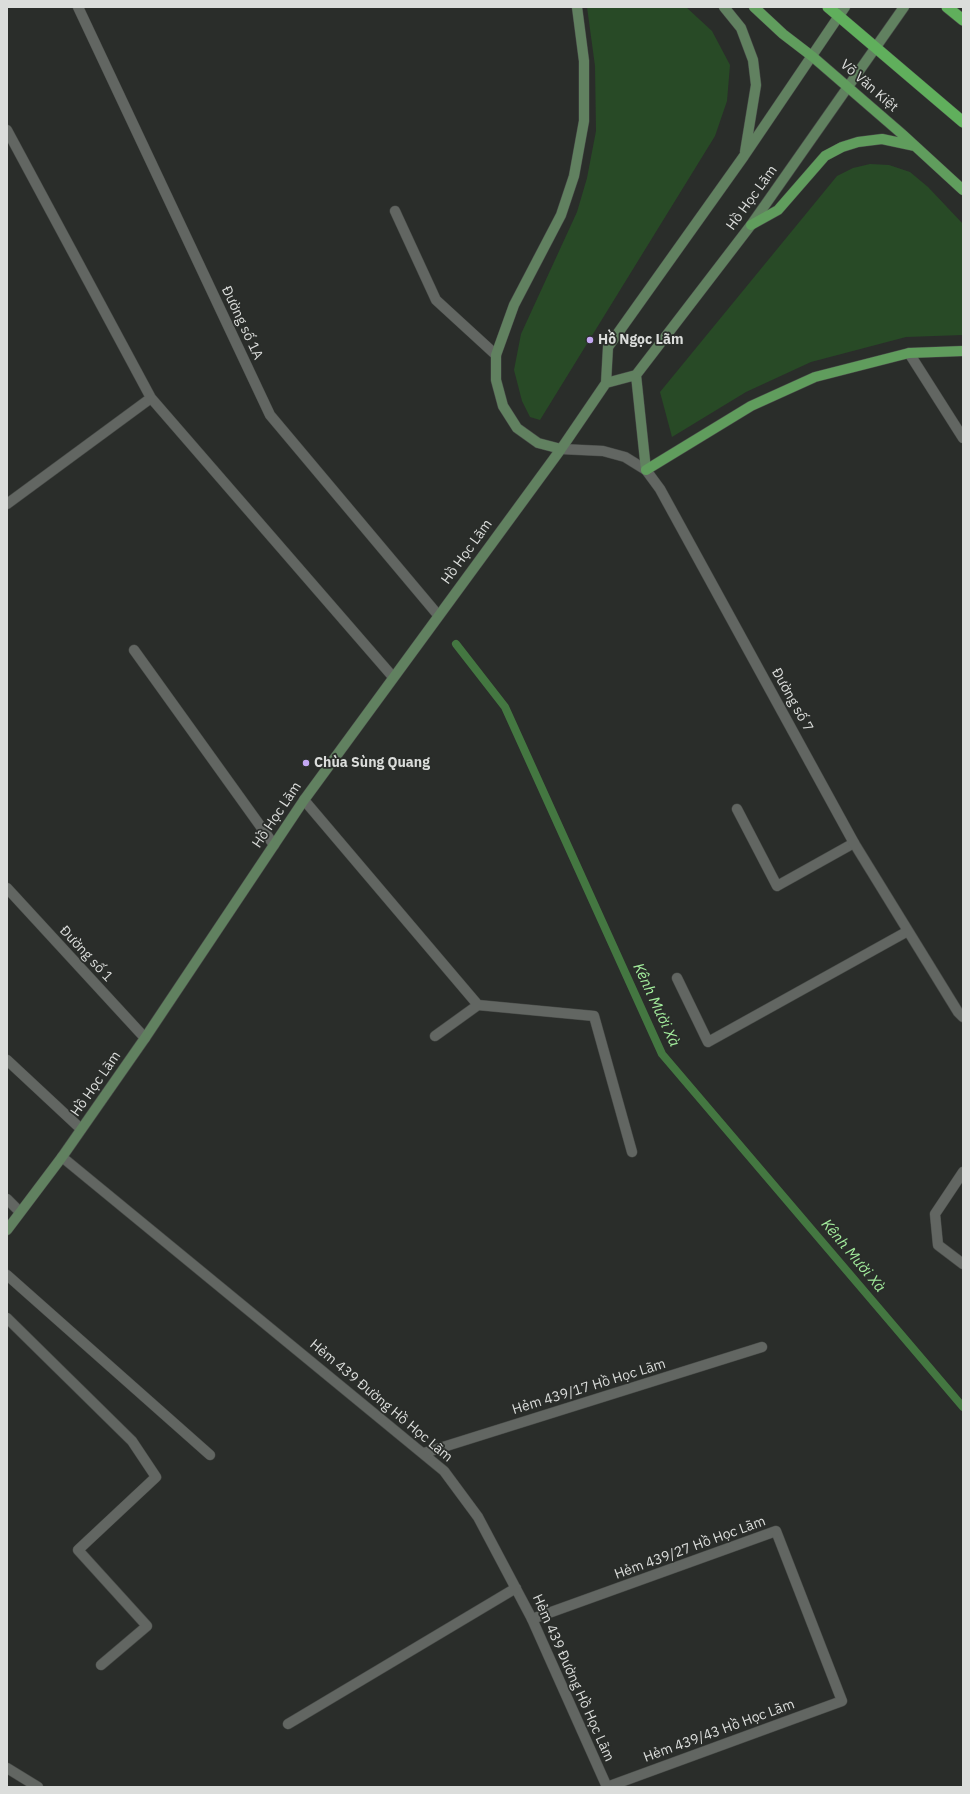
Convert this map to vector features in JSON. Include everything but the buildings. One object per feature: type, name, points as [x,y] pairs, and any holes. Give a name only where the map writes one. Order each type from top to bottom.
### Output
[{"type":"highway","points":[[828,7],[842,12],[876,48],[963,122]]},
{"type":"highway","points":[[947,7],[963,20]]},
{"type":"main road","points":[[561,449],[538,443],[516,428],[503,406],[496,380],[496,355],[514,305],[561,214],[574,176],[584,121],[584,61],[581,25],[577,7]]},
{"type":"main road","points":[[724,7],[741,28],[753,60],[756,85],[744,156]]},
{"type":"main road","name":"Võ Văn Kiệt","points":[[754,7],[783,34],[813,56],[916,146],[963,190]]},
{"type":"main road","name":"Hồ Học Lãm","points":[[636,375],[751,225],[904,7]]},
{"type":"main road","points":[[842,12],[744,156],[608,347],[606,383],[636,375],[646,470],[751,406],[815,377],[909,353],[963,351]]},
{"type":"main road","points":[[751,225],[778,210],[825,156],[842,147],[858,142],[882,139],[916,146]]},
{"type":"main road","name":"Hồ Học Lãm","points":[[7,1230],[62,1157],[304,800],[392,677],[561,449],[606,383]]},
{"type":"street","name":"Đường số 1A","points":[[78,7],[270,415],[438,615]]},
{"type":"street","points":[[7,130],[151,398],[392,677]]},
{"type":"street","points":[[395,211],[436,300],[496,355]]},
{"type":"street","points":[[909,353],[963,438]]},
{"type":"street","points":[[7,504],[151,398]]},
{"type":"street","name":"Đường số 7","points":[[561,449],[603,451],[625,457],[646,470],[660,489],[854,843],[958,1012],[963,1017]]},
{"type":"street","points":[[134,650],[274,845]]},
{"type":"street","points":[[304,800],[478,1006]]},
{"type":"street","points":[[737,809],[777,886],[854,843]]},
{"type":"street","name":"Đường số 1","points":[[7,888],[144,1038]]},
{"type":"street","points":[[677,978],[708,1042],[908,930]]},
{"type":"street","points":[[435,1036],[478,1006],[594,1016],[632,1152]]},
{"type":"street","points":[[7,1060],[81,1129]]},
{"type":"street","name":"Hẻm 439 Đường Hồ Học Lãm","points":[[62,1157],[424,1453],[444,1471],[478,1517],[532,1619],[607,1787]]},
{"type":"street","points":[[963,1172],[934,1214],[938,1245],[963,1264]]},
{"type":"street","points":[[7,1199],[20,1212]]},
{"type":"street","points":[[7,1275],[210,1455]]},
{"type":"street","points":[[7,1318],[132,1441],[156,1477],[78,1550],[147,1626],[101,1665]]},
{"type":"street","name":"Hẻm 439/17 Hồ Học Lãm","points":[[424,1453],[762,1347]]},
{"type":"street","name":"Hẻm 439/27 Hồ Học Lãm","points":[[532,1619],[776,1531],[842,1701]]},
{"type":"street","points":[[288,1724],[516,1588]]},
{"type":"street","name":"Hẻm 439/43 Hồ Học Lãm","points":[[607,1787],[842,1701]]},
{"type":"street","points":[[7,1768],[38,1786]]},
{"type":"green space","points":[[587,7],[686,7],[712,31],[730,65],[727,101],[715,136],[540,420],[530,417],[522,401],[514,370],[521,334],[577,212],[587,178],[596,131],[595,66]]},
{"type":"green space","points":[[870,164],[889,165],[910,172],[928,187],[963,224],[963,335],[906,337],[811,362],[746,392],[672,437],[660,392],[837,176],[853,168]]},
{"type":"waterway","name":"Kênh Mười Xà","points":[[456,644],[505,707],[662,1054],[963,1407]]},
{"type":"place","name":"Hồ Ngọc Lãm","points":[[590,340]]},
{"type":"place","name":"Chùa Sùng Quang","points":[[306,763]]}]
